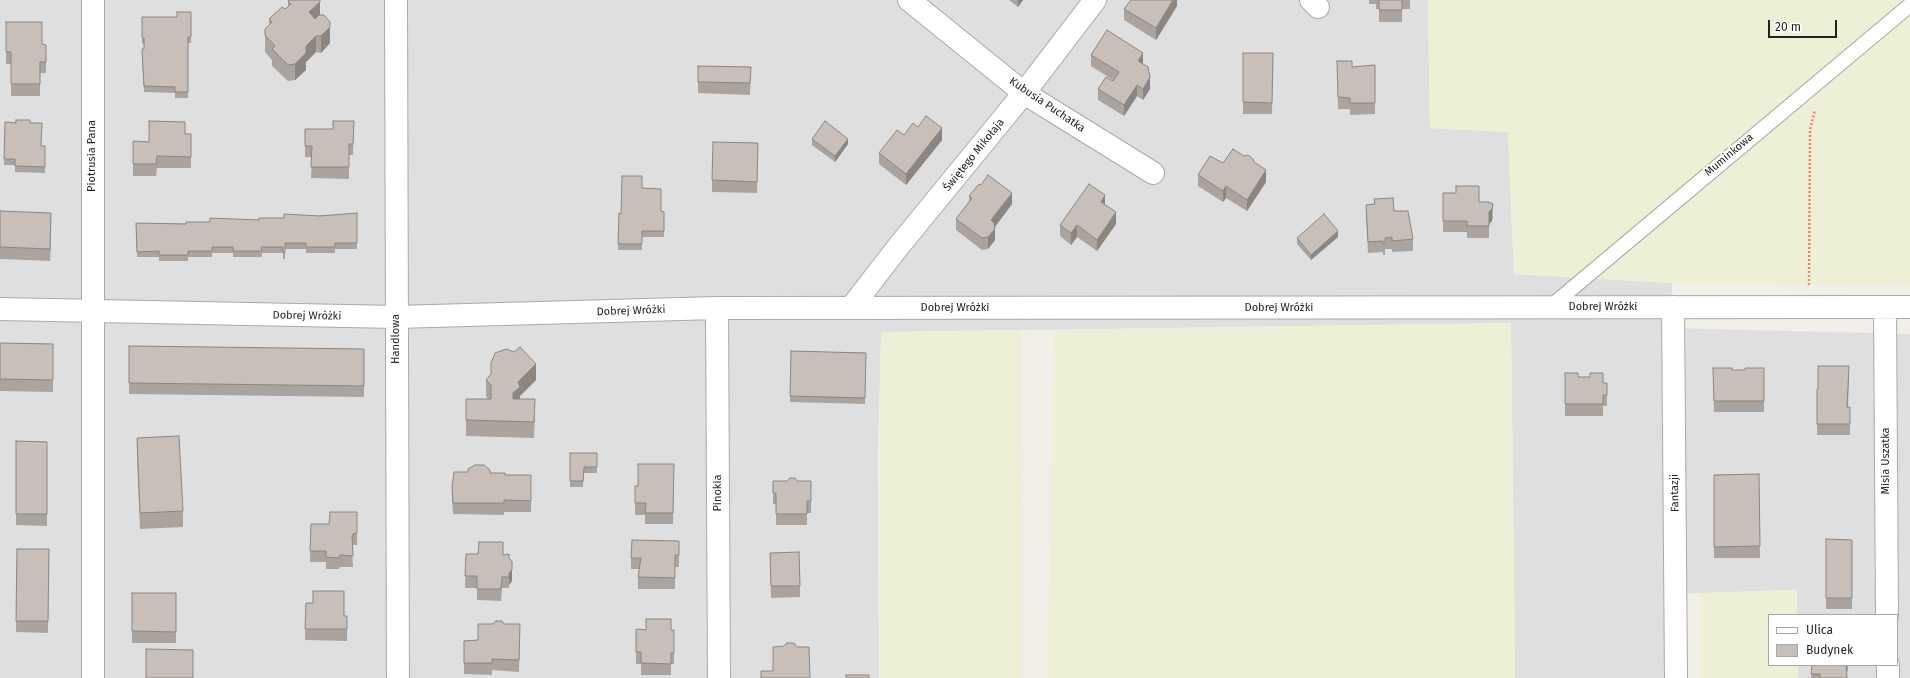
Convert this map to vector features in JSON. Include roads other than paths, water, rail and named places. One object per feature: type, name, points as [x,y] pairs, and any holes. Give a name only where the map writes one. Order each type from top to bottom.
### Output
[{"type":"street","name":"Piotrusia Pana","points":[[93,0],[93,678]]},
{"type":"street","name":"Handlowa","points":[[396,0],[398,678]]},
{"type":"street","name":"Kubusia Puchatka","points":[[909,0],[1024,93],[1153,173]]},
{"type":"street","name":"Świętego Mikołaja","points":[[851,308],[898,247],[1024,93],[1095,0]]},
{"type":"street","name":"Misia Uszatka","points":[[1885,307],[1887,614]]},
{"type":"street","name":"Dobrej Wróżki","points":[[0,309],[396,317],[717,308],[1910,307]]},
{"type":"street","name":"Pinokia","points":[[717,308],[718,678]]},
{"type":"street","name":"Fantazji","points":[[1673,308],[1676,678]]},
{"type":"street","points":[[1888,666],[1888,678]]},
{"type":"lane","name":"Muminkowa","points":[[1550,307],[1910,5]]}]
